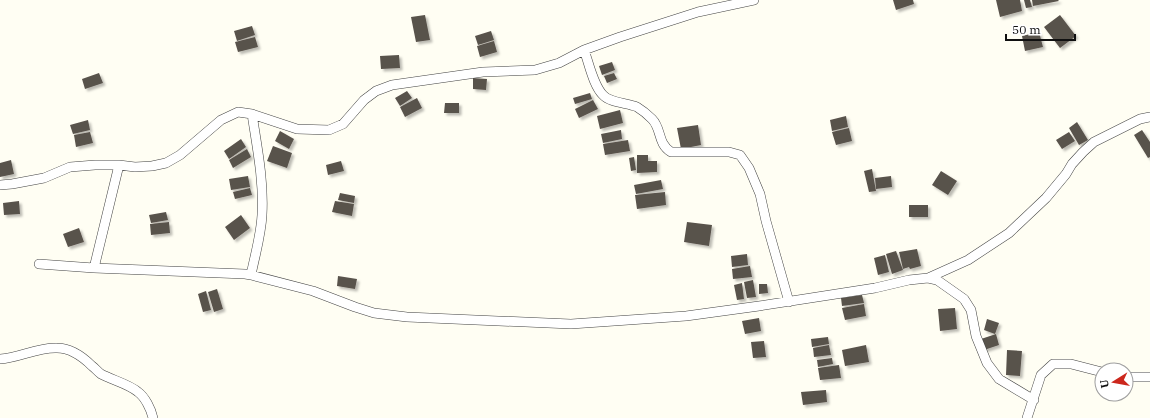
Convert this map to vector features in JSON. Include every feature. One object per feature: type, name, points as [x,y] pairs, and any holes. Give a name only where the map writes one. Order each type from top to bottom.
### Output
[{"type":"street","points":[[0,184],[12,184],[44,178],[70,167],[119,165],[135,167],[166,163],[180,155],[221,120],[238,112],[252,114],[297,129],[329,130],[343,124],[364,100],[376,91],[392,85],[483,72],[534,70],[559,63],[584,50],[620,37],[698,12],[754,0]]},
{"type":"street","points":[[584,50],[597,87],[604,96],[637,108],[652,119],[666,148],[672,152],[729,152],[740,155],[749,168],[760,194],[766,221],[789,302]]},
{"type":"street","points":[[251,275],[262,215],[262,183],[252,114]]},
{"type":"street","points":[[39,264],[94,268],[245,274],[314,291],[354,307],[374,313],[407,317],[571,324],[686,316],[789,302],[875,288],[909,280],[928,278],[968,260],[1009,233],[1046,198],[1066,174],[1072,164],[1094,142],[1140,119],[1150,117]]},
{"type":"street","points":[[94,268],[119,165]]},
{"type":"street","points":[[928,278],[937,280],[964,299],[971,310],[976,336],[987,363],[999,379],[1034,400]]},
{"type":"street","points":[[0,359],[47,348],[71,350],[91,364],[100,373],[138,392],[145,400],[153,418]]},
{"type":"street","points":[[1027,418],[1041,375],[1053,364],[1071,364],[1094,370]]},
{"type":"street","points":[[1134,377],[1150,378]]},
{"type":"building","points":[[893,0],[913,0],[914,4],[896,10]]},
{"type":"building","points":[[996,0],[1020,0],[1022,11],[1000,17]]},
{"type":"building","points":[[1024,0],[1030,0],[1032,7],[1026,8]]},
{"type":"building","points":[[1032,0],[1058,0],[1059,1],[1033,6]]},
{"type":"building","points":[[425,15],[430,40],[416,42],[411,17]]},
{"type":"building","points":[[1060,15],[1076,36],[1060,48],[1044,27]]},
{"type":"building","points":[[252,26],[255,35],[237,41],[234,31]]},
{"type":"building","points":[[491,31],[494,40],[478,45],[475,36]]},
{"type":"building","points":[[1039,32],[1043,47],[1025,51],[1022,36]]},
{"type":"building","points":[[255,37],[258,47],[238,52],[235,42]]},
{"type":"building","points":[[494,41],[497,52],[480,57],[477,46]]},
{"type":"building","points":[[399,55],[400,68],[381,69],[380,56]]},
{"type":"building","points":[[612,62],[615,70],[602,75],[599,66]]},
{"type":"building","points":[[99,73],[103,83],[85,89],[82,79]]},
{"type":"building","points":[[614,73],[617,79],[607,83],[604,76]]},
{"type":"building","points":[[473,78],[487,79],[486,90],[473,89]]},
{"type":"building","points":[[407,91],[412,98],[400,106],[395,98]]},
{"type":"building","points":[[590,93],[592,99],[575,104],[573,98]]},
{"type":"building","points":[[417,98],[422,108],[405,117],[400,107]]},
{"type":"building","points":[[593,100],[598,109],[579,118],[575,109]]},
{"type":"building","points":[[445,103],[459,103],[459,113],[444,113]]},
{"type":"building","points":[[620,110],[623,123],[600,129],[597,116]]},
{"type":"building","points":[[846,116],[848,127],[832,131],[830,120]]},
{"type":"building","points":[[88,120],[90,130],[73,134],[70,125]]},
{"type":"building","points":[[1077,122],[1088,140],[1079,145],[1069,128]]},
{"type":"building","points":[[698,125],[701,145],[681,149],[677,128]]},
{"type":"building","points":[[849,128],[852,141],[836,145],[832,132]]},
{"type":"building","points":[[621,130],[622,139],[603,143],[601,134]]},
{"type":"building","points":[[1142,130],[1150,142],[1150,157],[1148,158],[1134,135]]},
{"type":"building","points":[[280,131],[294,139],[289,149],[275,141]]},
{"type":"building","points":[[90,132],[93,143],[76,147],[74,135]]},
{"type":"building","points":[[1069,132],[1075,141],[1062,149],[1056,140]]},
{"type":"building","points":[[241,139],[246,147],[229,159],[224,151]]},
{"type":"building","points":[[628,140],[630,151],[605,155],[603,144]]},
{"type":"building","points":[[273,146],[292,153],[287,168],[267,161]]},
{"type":"building","points":[[247,149],[251,157],[233,168],[229,160]]},
{"type":"building","points":[[637,155],[648,155],[648,161],[657,161],[657,172],[637,173]]},
{"type":"building","points":[[634,157],[636,170],[631,171],[629,158]]},
{"type":"building","points":[[11,160],[14,174],[0,177],[0,163]]},
{"type":"building","points":[[341,161],[344,171],[328,175],[326,165]]},
{"type":"building","points":[[872,169],[876,191],[869,192],[864,171]]},
{"type":"building","points":[[941,171],[957,181],[948,195],[932,185]]},
{"type":"building","points":[[248,176],[250,187],[231,190],[229,179]]},
{"type":"building","points":[[891,176],[892,187],[876,189],[875,178]]},
{"type":"building","points":[[661,180],[663,189],[636,194],[634,185]]},
{"type":"building","points":[[250,188],[252,195],[235,199],[233,192]]},
{"type":"building","points":[[665,192],[666,205],[637,209],[635,195]]},
{"type":"building","points":[[340,193],[355,196],[354,203],[338,200]]},
{"type":"building","points":[[19,201],[20,214],[4,215],[3,203]]},
{"type":"building","points":[[335,201],[354,204],[352,216],[332,212]]},
{"type":"building","points":[[909,205],[928,205],[928,217],[909,217]]},
{"type":"building","points":[[166,212],[168,220],[151,223],[149,215]]},
{"type":"building","points":[[241,215],[250,228],[234,240],[225,227]]},
{"type":"building","points":[[169,222],[170,233],[151,235],[150,224]]},
{"type":"building","points":[[687,222],[712,225],[709,246],[684,242]]},
{"type":"building","points":[[79,228],[84,242],[68,247],[63,234]]},
{"type":"building","points":[[917,249],[921,266],[903,269],[899,252]]},
{"type":"building","points":[[896,251],[903,270],[892,274],[886,254]]},
{"type":"building","points":[[747,254],[748,265],[732,267],[731,256]]},
{"type":"building","points":[[885,255],[889,272],[878,275],[874,258]]},
{"type":"building","points":[[750,266],[752,277],[733,279],[732,269]]},
{"type":"building","points":[[338,276],[357,279],[355,289],[337,286]]},
{"type":"building","points":[[753,280],[756,297],[747,298],[744,282]]},
{"type":"building","points":[[742,283],[744,299],[737,300],[734,285]]},
{"type":"building","points":[[759,284],[767,284],[768,293],[759,294]]},
{"type":"building","points":[[217,289],[223,309],[214,312],[208,292]]},
{"type":"building","points":[[206,291],[211,310],[203,312],[198,294]]},
{"type":"building","points":[[862,295],[864,303],[842,306],[841,298]]},
{"type":"building","points":[[864,304],[866,316],[845,320],[842,308]]},
{"type":"building","points":[[955,308],[957,329],[940,331],[938,309]]},
{"type":"building","points":[[759,318],[761,331],[745,334],[742,321]]},
{"type":"building","points":[[987,319],[999,323],[995,334],[984,330]]},
{"type":"building","points":[[996,334],[999,345],[984,350],[981,339]]},
{"type":"building","points":[[828,337],[829,344],[812,347],[811,339]]},
{"type":"building","points":[[764,341],[766,357],[753,358],[751,342]]},
{"type":"building","points":[[829,345],[831,355],[814,357],[813,348]]},
{"type":"building","points":[[866,345],[869,362],[845,366],[842,350]]},
{"type":"building","points":[[1007,350],[1022,351],[1020,376],[1006,375]]},
{"type":"building","points":[[832,358],[833,364],[818,367],[817,360]]},
{"type":"building","points":[[839,365],[841,378],[820,380],[818,368]]},
{"type":"building","points":[[826,390],[827,402],[803,405],[801,392]]}]
